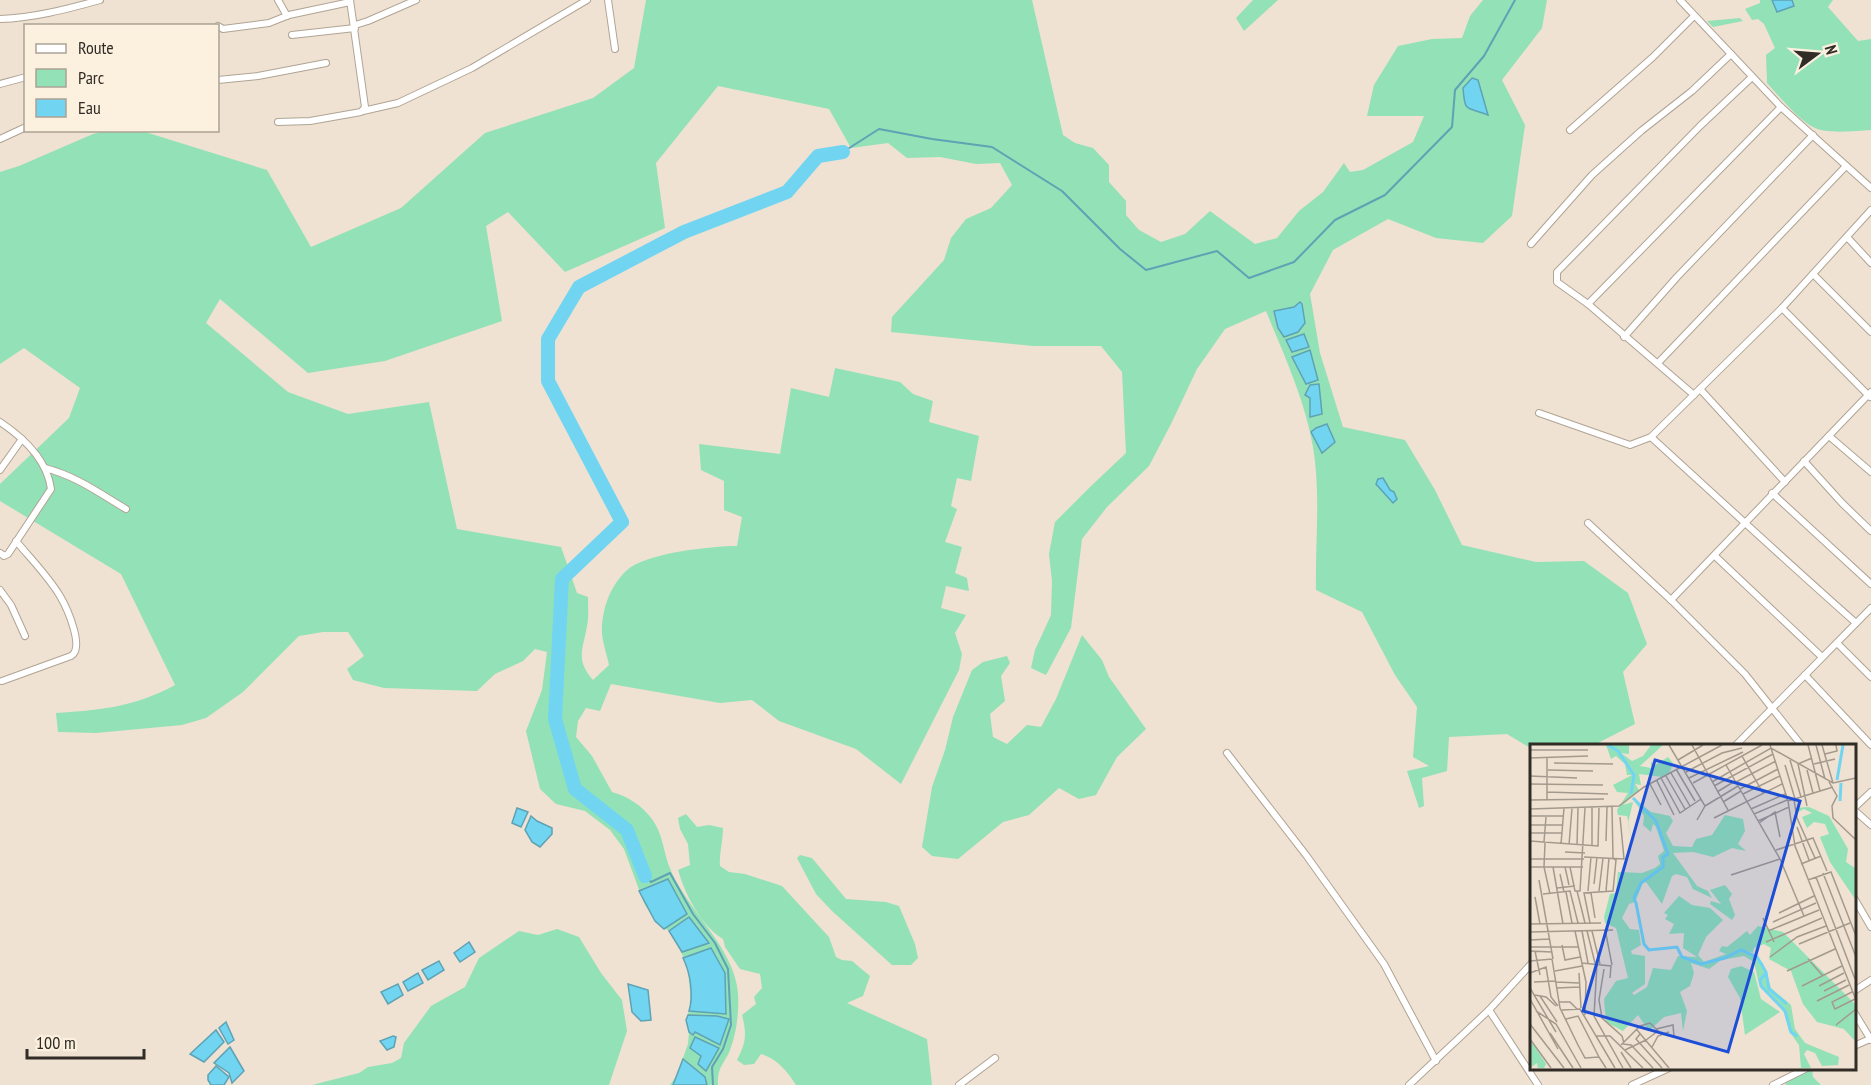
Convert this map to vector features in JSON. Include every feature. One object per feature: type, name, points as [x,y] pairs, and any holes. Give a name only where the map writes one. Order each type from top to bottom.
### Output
[{"type":"street","points":[[0,19],[14,20],[100,0]]},
{"type":"street","points":[[279,0],[287,16]]},
{"type":"street","points":[[292,35],[355,26],[416,0]]},
{"type":"street","points":[[278,122],[310,121],[398,103],[472,68],[587,0]]},
{"type":"street","points":[[608,0],[615,49]]},
{"type":"street","points":[[1680,0],[1781,107],[1871,188]]},
{"type":"street","points":[[219,28],[223,29],[269,23],[287,16],[350,1],[365,107],[363,111]]},
{"type":"street","points":[[1570,130],[1653,57],[1694,16]]},
{"type":"street","points":[[1531,244],[1593,175],[1641,131],[1692,91],[1731,54]]},
{"type":"street","points":[[219,80],[258,76],[326,63]]},
{"type":"street","points":[[1694,395],[1588,304],[1557,282],[1557,272],[1700,126],[1752,77]]},
{"type":"street","points":[[0,84],[24,78]]},
{"type":"street","points":[[1588,304],[1781,107]]},
{"type":"street","points":[[0,139],[24,128]]},
{"type":"street","points":[[1624,337],[1677,277],[1813,135]]},
{"type":"street","points":[[1658,363],[1846,166]]},
{"type":"street","points":[[1539,412],[1630,445],[1651,437],[1782,308],[1871,210]]},
{"type":"street","points":[[1846,237],[1871,263]]},
{"type":"street","points":[[1813,274],[1871,332]]},
{"type":"street","points":[[1671,600],[1804,460],[1870,395],[1782,308]]},
{"type":"street","points":[[1700,389],[1785,482]]},
{"type":"street","points":[[0,422],[31,446],[45,468],[50,492],[8,554],[4,556],[0,553]]},
{"type":"street","points":[[1829,436],[1871,472]]},
{"type":"street","points":[[1651,437],[1745,522],[1770,548],[1856,623]]},
{"type":"street","points":[[0,470],[22,439]]},
{"type":"street","points":[[1804,460],[1842,503],[1871,531]]},
{"type":"street","points":[[45,468],[65,473],[99,490],[126,509]]},
{"type":"street","points":[[1772,494],[1871,584]]},
{"type":"street","points":[[1588,523],[1671,600],[1744,674],[1800,744]]},
{"type":"street","points":[[2,681],[71,656],[76,653],[77,648],[72,627],[59,596],[16,541]]},
{"type":"street","points":[[1715,556],[1822,657]]},
{"type":"street","points":[[0,590],[11,605],[26,636]]},
{"type":"street","points":[[1737,744],[1871,608]]},
{"type":"street","points":[[1837,643],[1871,676]]},
{"type":"street","points":[[1805,675],[1871,745]]},
{"type":"street","points":[[1227,753],[1306,855],[1384,964],[1436,1061]]},
{"type":"street","points":[[1856,807],[1871,792]]},
{"type":"street","points":[[1856,811],[1871,825]]},
{"type":"street","points":[[1856,901],[1871,927]]},
{"type":"street","points":[[1410,1085],[1489,1010],[1530,965]]},
{"type":"street","points":[[1856,990],[1871,980]]},
{"type":"street","points":[[1489,1010],[1538,1085]]},
{"type":"street","points":[[1856,1015],[1871,1040],[1856,1045]]},
{"type":"street","points":[[959,1085],[995,1058]]},
{"type":"street","points":[[1773,1085],[1804,1070]]},
{"type":"street","points":[[1632,1085],[1657,1071]]},
{"type":"green space","points":[[646,0],[1032,0],[1063,135],[1075,143],[1093,148],[1109,165],[1109,182],[1126,201],[1126,215],[1139,230],[1161,242],[1185,234],[1210,211],[1255,244],[1277,238],[1299,211],[1323,192],[1344,163],[1350,172],[1363,170],[1413,142],[1424,116],[1367,116],[1374,85],[1398,46],[1432,39],[1462,38],[1470,16],[1483,0],[1547,0],[1542,28],[1502,80],[1525,125],[1512,216],[1483,243],[1436,238],[1388,219],[1333,250],[1310,294],[1320,353],[1343,427],[1405,440],[1435,490],[1462,545],[1536,562],[1584,561],[1628,593],[1647,644],[1623,672],[1635,724],[1596,744],[1530,744],[1530,748],[1507,734],[1449,737],[1447,771],[1422,778],[1424,806],[1419,808],[1407,771],[1429,766],[1413,757],[1417,707],[1395,675],[1362,612],[1316,590],[1317,501],[1313,447],[1299,395],[1266,311],[1225,329],[1197,369],[1149,466],[1107,507],[1082,539],[1071,628],[1046,675],[1031,668],[1035,650],[1051,615],[1052,581],[1049,554],[1055,522],[1126,453],[1122,372],[1101,346],[1033,346],[891,332],[892,317],[944,260],[951,238],[966,219],[991,208],[1012,185],[1000,163],[976,164],[940,157],[907,158],[888,143],[851,148],[829,109],[718,86],[656,163],[665,228],[565,272],[508,212],[486,226],[502,321],[385,361],[308,373],[220,299],[206,323],[288,392],[348,414],[429,402],[457,529],[561,547],[577,593],[588,597],[588,623],[582,648],[582,660],[587,673],[593,680],[609,665],[602,634],[603,617],[611,591],[626,571],[635,565],[662,555],[712,547],[737,546],[742,517],[724,510],[724,481],[701,470],[699,444],[780,454],[791,388],[829,397],[835,368],[900,382],[913,394],[933,401],[929,422],[979,436],[971,481],[957,478],[951,506],[957,509],[945,542],[962,547],[955,573],[967,578],[969,591],[946,586],[941,608],[966,615],[955,633],[962,654],[959,670],[901,784],[856,749],[779,721],[752,700],[720,703],[611,684],[600,711],[586,708],[578,721],[576,737],[592,756],[612,792],[624,796],[639,806],[656,825],[669,866],[677,882],[719,944],[735,976],[738,993],[736,1028],[729,1052],[719,1073],[718,1085],[670,1085],[677,1075],[688,1044],[689,1032],[686,1020],[691,1004],[688,968],[669,931],[655,921],[644,903],[624,849],[610,830],[585,811],[556,804],[540,789],[526,731],[542,690],[547,652],[535,649],[523,661],[495,674],[477,691],[384,688],[353,680],[347,669],[364,656],[348,632],[323,632],[299,636],[243,692],[206,718],[182,725],[96,733],[58,732],[56,713],[131,703],[175,685],[121,574],[0,501],[0,484],[69,418],[80,388],[24,348],[0,364],[0,172],[93,134],[145,132],[267,170],[311,247],[401,208],[485,133],[593,98],[634,68]]},
{"type":"green space","points":[[1253,0],[1278,0],[1244,31],[1236,18]]},
{"type":"green space","points":[[1760,0],[1833,0],[1828,7],[1858,41],[1871,39],[1871,130],[1834,132],[1815,128],[1796,114],[1767,83],[1766,55],[1775,48],[1764,24],[1758,19],[1752,20],[1745,9],[1760,3]]},
{"type":"green space","points":[[1740,18],[1743,21],[1713,27],[1707,21]]},
{"type":"green space","points":[[1082,635],[1102,660],[1109,677],[1146,729],[1117,757],[1096,795],[1079,799],[1059,788],[1029,815],[1003,822],[958,859],[932,856],[922,847],[932,787],[945,750],[953,717],[972,670],[983,662],[1007,656],[1010,663],[1001,676],[1005,701],[990,714],[993,737],[1007,744],[1027,725],[1041,727],[1056,699]]},
{"type":"green space","points":[[686,814],[697,827],[709,825],[723,828],[720,866],[729,872],[745,874],[782,886],[829,937],[836,957],[852,961],[870,976],[863,996],[847,1003],[927,1039],[932,1085],[796,1085],[781,1066],[767,1056],[761,1054],[754,1064],[744,1065],[737,1060],[745,1038],[742,1015],[756,1004],[754,997],[762,988],[760,974],[740,969],[725,947],[723,939],[701,918],[685,889],[678,870],[690,865],[688,844],[680,829],[678,818]]},
{"type":"green space","points":[[800,855],[812,858],[846,899],[886,902],[899,906],[915,944],[918,958],[911,965],[892,965],[816,894],[797,858]]},
{"type":"green space","points":[[557,929],[579,937],[601,973],[622,1000],[627,1031],[609,1085],[312,1085],[359,1073],[368,1067],[392,1063],[401,1058],[404,1043],[431,1006],[465,987],[479,958],[519,931],[538,935]]},
{"type":"green space","points":[[1798,1070],[1812,1070],[1813,1077],[1821,1085],[1786,1085],[1783,1076]]},
{"type":"water","points":[[1772,0],[1792,0],[1794,6],[1777,12]]},
{"type":"water","points":[[1472,78],[1478,80],[1488,115],[1466,106],[1463,88]]},
{"type":"water","points":[[1300,302],[1305,323],[1298,332],[1284,337],[1278,328],[1274,311],[1294,307]]},
{"type":"water","points":[[1304,334],[1309,347],[1292,352],[1286,340]]},
{"type":"water","points":[[1310,350],[1318,380],[1306,384],[1292,357]]},
{"type":"water","points":[[1319,384],[1322,414],[1310,417],[1310,398],[1305,395],[1310,385]]},
{"type":"water","points":[[1327,424],[1335,442],[1322,453],[1311,432]]},
{"type":"water","points":[[1383,478],[1397,499],[1393,503],[1376,484],[1378,479]]},
{"type":"water","points":[[517,808],[528,812],[521,827],[512,823]]},
{"type":"water","points":[[531,816],[552,828],[552,834],[540,847],[532,842],[525,830]]},
{"type":"water","points":[[668,879],[687,914],[664,929],[655,921],[639,891]]},
{"type":"water","points":[[689,917],[709,943],[682,952],[669,931]]},
{"type":"water","points":[[469,942],[475,952],[460,962],[454,953]]},
{"type":"water","points":[[711,948],[725,973],[726,1014],[689,1011],[690,984],[683,958]]},
{"type":"water","points":[[439,961],[444,970],[428,980],[422,970]]},
{"type":"water","points":[[418,973],[423,983],[408,991],[403,982]]},
{"type":"water","points":[[398,984],[403,995],[388,1004],[381,992]]},
{"type":"water","points":[[628,984],[648,990],[651,1020],[641,1021],[632,1012]]},
{"type":"water","points":[[688,1015],[717,1016],[729,1019],[720,1045],[695,1032],[693,1035],[689,1032],[686,1020]]},
{"type":"water","points":[[226,1022],[234,1040],[228,1044],[219,1028]]},
{"type":"water","points":[[216,1030],[224,1042],[204,1062],[190,1054]]},
{"type":"water","points":[[396,1037],[394,1047],[387,1050],[380,1041]]},
{"type":"water","points":[[695,1037],[719,1048],[706,1071],[698,1064],[701,1056],[690,1048]]},
{"type":"water","points":[[230,1047],[244,1071],[232,1083],[229,1073],[214,1063]]},
{"type":"water","points":[[683,1059],[705,1077],[707,1085],[673,1085]]},
{"type":"water","points":[[216,1066],[229,1077],[224,1085],[211,1085],[208,1080],[208,1075]]},
{"type":"waterway","points":[[843,152],[879,129],[992,147],[1062,191],[1120,249],[1146,270],[1217,251],[1249,278],[1294,262],[1335,220],[1385,195],[1452,127],[1455,90],[1484,56],[1515,0]]},
{"type":"waterway","points":[[645,876],[627,830],[575,789],[555,719],[562,579],[622,522],[548,381],[548,339],[579,287],[684,232],[787,192],[818,156],[843,152]]},
{"type":"waterway","points":[[645,876],[651,882],[670,873],[693,914],[715,943],[728,969],[731,1025],[723,1049],[712,1067],[713,1085]]}]
